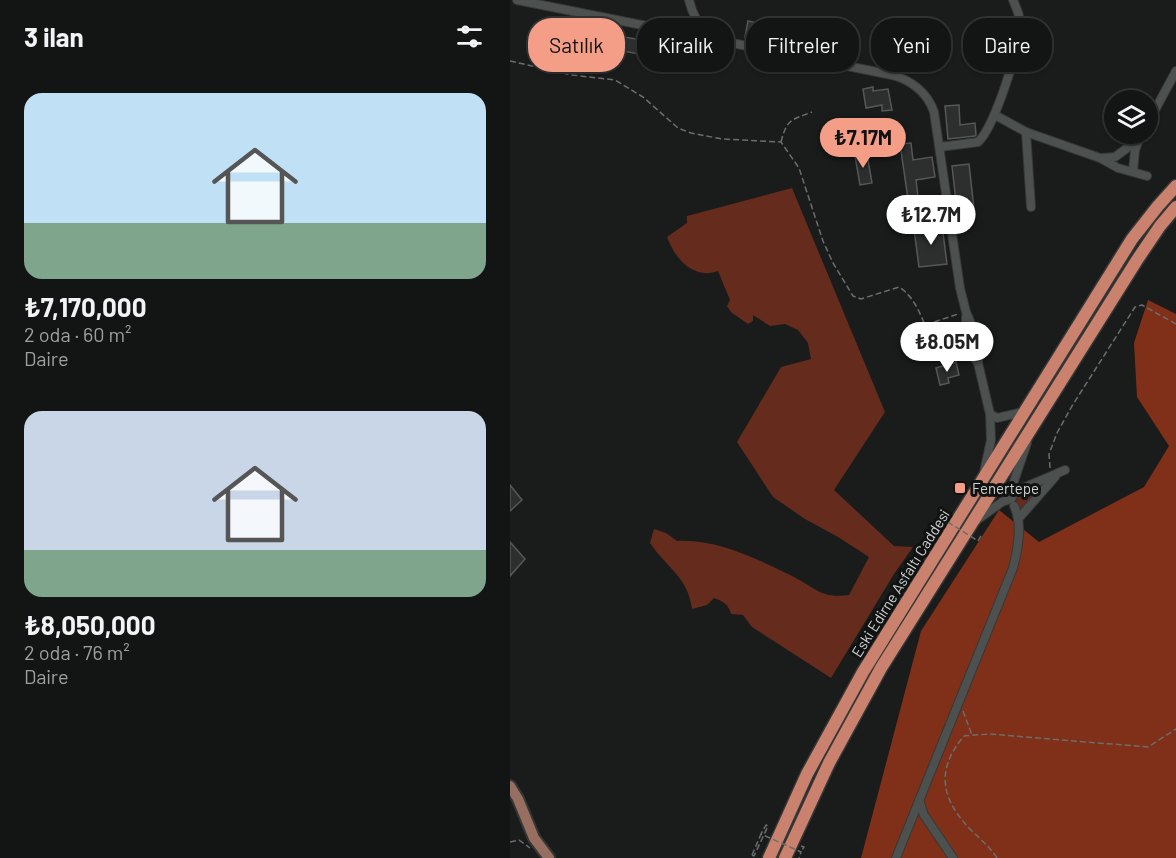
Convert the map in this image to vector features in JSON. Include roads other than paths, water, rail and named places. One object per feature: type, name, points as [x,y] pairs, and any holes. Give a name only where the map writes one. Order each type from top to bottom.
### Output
[{"type":"highway","name":"Eski Edirne Asfaltı Caddesi","points":[[769,858],[807,774],[863,672],[1132,239],[1176,186]]},
{"type":"highway","name":"Eski Edirne Asfaltı Caddesi","points":[[785,858],[818,786],[881,668],[1147,245],[1176,207]]},
{"type":"main road","points":[[510,786],[518,799],[534,838],[549,858]]},
{"type":"street","points":[[517,0],[637,24]]},
{"type":"street","points":[[689,0],[696,18]]},
{"type":"street","points":[[940,147],[980,141],[994,115],[1015,52],[1020,28],[1019,15],[1013,0]]},
{"type":"street","points":[[734,44],[891,75],[903,79],[922,92],[930,102],[940,147],[960,288],[966,312],[980,344],[978,363],[990,414],[990,449],[981,482]]},
{"type":"street","points":[[1158,104],[1176,71]]},
{"type":"street","points":[[994,115],[1026,132],[1100,158],[1118,168],[1147,176]]},
{"type":"street","points":[[1026,132],[1031,207]]},
{"type":"street","points":[[1100,158],[1115,157],[1131,144]]},
{"type":"street","points":[[1133,171],[1138,144]]},
{"type":"street","points":[[966,312],[966,348],[978,363]]},
{"type":"street","points":[[990,414],[1006,417],[1025,411]]},
{"type":"street","points":[[896,858],[1013,568],[1019,518],[1012,502],[1014,480],[1032,427]]},
{"type":"street","points":[[1012,502],[1016,491],[1065,470]]},
{"type":"street","points":[[1019,518],[1054,476]]},
{"type":"street","points":[[971,524],[993,508],[1012,502]]},
{"type":"street","points":[[919,800],[924,815],[953,858]]},
{"type":"place","name":"Fenertepe","points":[[960,488]]}]
